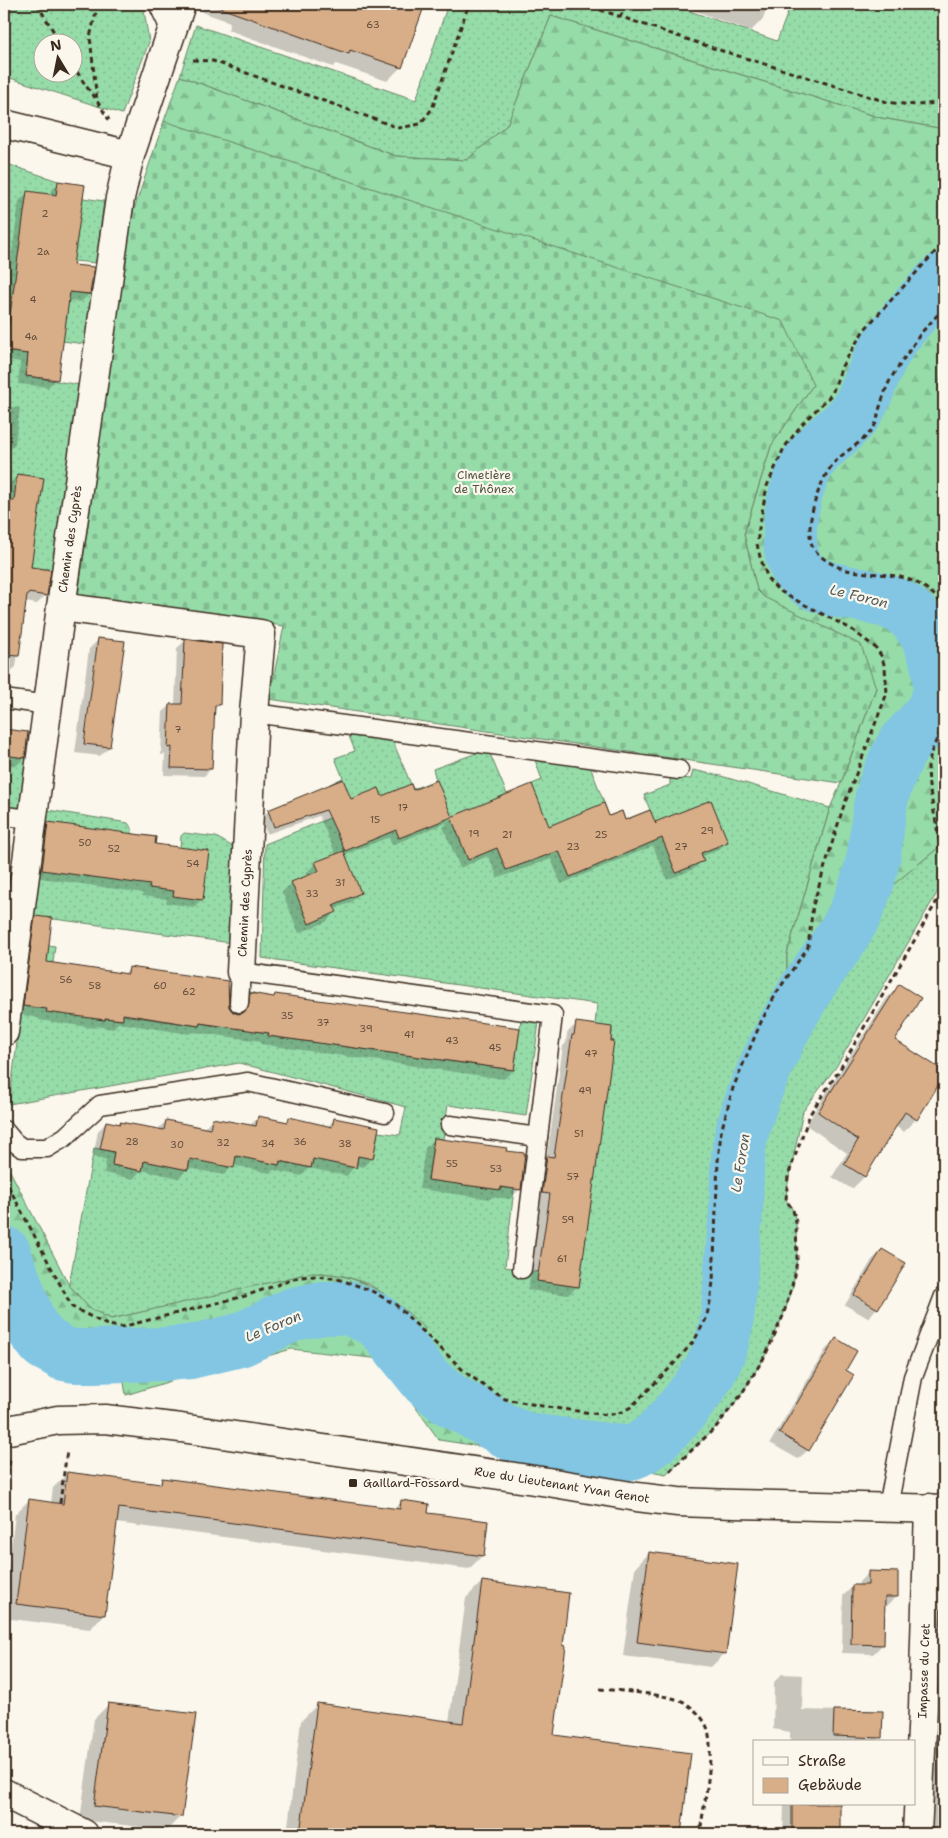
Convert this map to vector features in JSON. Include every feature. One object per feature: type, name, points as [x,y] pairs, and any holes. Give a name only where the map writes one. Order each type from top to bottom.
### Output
[{"type":"street","name":"Chemin des Cyprès","points":[[181,4],[130,155],[120,198],[61,607],[261,634],[254,713],[241,972]]},
{"type":"street","points":[[4,124],[130,155]]},
{"type":"street","points":[[4,1032],[9,962],[32,819],[61,607]]},
{"type":"street","name":"Rue du Lieutenant Yvan Genot","points":[[4,1431],[58,1420],[105,1419],[181,1428],[529,1479],[637,1498],[678,1502],[936,1509]]},
{"type":"street","name":"Impasse du Cret","points":[[917,1834],[936,1509]]},
{"type":"street","points":[[4,1793],[79,1834]]},
{"type":"lane","points":[[158,4],[171,31]]},
{"type":"lane","points":[[4,699],[48,705]]},
{"type":"lane","points":[[254,713],[679,770]]},
{"type":"lane","points":[[4,816],[32,819]]},
{"type":"lane","points":[[239,1004],[241,972],[553,1015],[522,1269]]},
{"type":"lane","points":[[4,1130],[22,1148],[47,1148],[65,1136],[100,1105],[248,1082],[385,1113]]},
{"type":"lane","points":[[450,1125],[538,1136]]},
{"type":"lane","points":[[888,1507],[913,1377],[944,1296]]},
{"type":"path","points":[[37,4],[54,32]]},
{"type":"path","points":[[97,101],[90,37],[98,4]]},
{"type":"path","points":[[161,60],[214,61],[399,128],[420,124],[432,109],[469,4]]},
{"type":"path","points":[[582,4],[713,48],[886,102],[907,105],[932,104],[944,100]]},
{"type":"path","points":[[620,17],[627,4]]},
{"type":"path","points":[[82,80],[130,155]]},
{"type":"path","points":[[4,1178],[72,1307],[106,1325],[121,1327],[245,1296],[300,1278],[317,1276],[338,1279],[355,1284],[396,1305],[465,1372],[483,1386],[505,1399],[606,1415],[622,1412],[631,1407],[694,1341],[706,1319],[712,1282],[721,1132],[733,1088],[761,1022],[777,992],[808,947],[814,905],[843,808],[887,693],[886,668],[876,648],[851,629],[790,597],[777,588],[768,578],[757,544],[768,486],[784,448],[802,424],[832,394],[842,366],[864,330],[944,242]]},
{"type":"path","points":[[944,308],[921,333],[888,382],[875,425],[863,440],[832,464],[821,483],[815,500],[810,528],[812,545],[819,555],[832,563],[850,571],[886,574],[922,584],[944,606]]},
{"type":"path","points":[[944,723],[932,750],[928,767],[929,786],[944,866]]},
{"type":"path","points":[[666,1474],[716,1427],[741,1395],[765,1356],[783,1316],[792,1291],[795,1275],[797,1259],[796,1222],[793,1210],[786,1200],[788,1176],[810,1114],[840,1069],[944,889]]},
{"type":"path","points":[[60,1503],[67,1450]]},
{"type":"path","points":[[4,1501],[10,1458]]},
{"type":"path","points":[[4,1528],[8,1542],[8,1547],[4,1551]]},
{"type":"path","points":[[600,1689],[683,1702],[702,1718],[707,1727],[710,1748],[700,1834]]},
{"type":"green space","points":[[13,4],[143,4],[149,42],[122,114],[4,76],[4,33]]},
{"type":"green space","points":[[448,4],[669,4],[777,41],[791,4],[944,4],[944,129],[881,118],[551,16],[507,125],[467,160],[396,156],[180,76],[196,25],[416,100]]},
{"type":"green space","points":[[551,16],[881,118],[944,129],[944,843],[787,972],[787,954],[830,808],[876,688],[757,591],[744,534],[771,446],[813,385],[164,121],[180,76],[396,156],[467,160],[507,125]]},
{"type":"green space","name":"Cimetière de Thônex","points":[[164,121],[783,321],[813,385],[771,446],[744,534],[757,590],[764,597],[861,645],[876,688],[841,783],[269,699],[284,626],[78,597],[129,224]]},
{"type":"green space","points":[[4,163],[58,181],[83,198],[104,201],[96,263],[74,261],[70,291],[92,295],[85,344],[48,339],[10,314],[7,335],[4,335]]},
{"type":"green space","points":[[4,351],[28,354],[26,376],[80,385],[53,570],[31,567],[31,562],[20,539],[4,537]]},
{"type":"green space","points":[[347,731],[391,737],[413,789],[436,780],[433,769],[488,749],[519,823],[532,784],[542,780],[534,757],[589,763],[609,816],[622,811],[625,820],[650,810],[644,795],[670,785],[670,777],[691,779],[693,770],[721,776],[830,808],[787,954],[787,972],[791,997],[763,1051],[737,1129],[718,1325],[698,1370],[678,1399],[662,1415],[630,1438],[613,1444],[522,1427],[496,1418],[472,1406],[442,1375],[420,1347],[397,1303],[369,1284],[344,1276],[322,1273],[301,1275],[252,1288],[111,1319],[89,1308],[69,1285],[94,1148],[114,1152],[112,1165],[142,1171],[145,1158],[188,1170],[191,1156],[236,1154],[278,1165],[280,1161],[311,1168],[314,1155],[356,1168],[358,1156],[373,1158],[378,1132],[400,1135],[406,1107],[239,1063],[9,1104],[30,943],[55,946],[47,1011],[105,1020],[105,1018],[122,1020],[123,1015],[199,1026],[200,1023],[220,1027],[223,1008],[243,1008],[244,990],[260,995],[255,1031],[269,1033],[268,1036],[514,1070],[521,1020],[539,1022],[526,1116],[448,1105],[443,1139],[434,1138],[428,1179],[501,1190],[501,1187],[514,1189],[505,1267],[538,1272],[579,1287],[613,1041],[611,1041],[612,1028],[595,1025],[597,1004],[262,958],[265,844],[342,813],[330,784],[343,778],[335,758],[355,751]]},
{"type":"green space","points":[[4,755],[27,758],[21,810],[4,808]]},
{"type":"green space","points":[[48,810],[128,823],[132,829],[132,834],[156,837],[152,871],[180,848],[181,836],[184,833],[216,837],[235,848],[232,943],[32,916]]},
{"type":"green space","points":[[944,843],[944,881],[836,1067],[803,1111],[786,1200],[793,1210],[796,1222],[797,1259],[792,1291],[765,1356],[741,1395],[716,1427],[666,1474],[630,1467],[653,1451],[710,1386],[726,1358],[747,1282],[739,1252],[745,1158],[756,1112],[778,1058],[798,1022],[849,945],[867,906]]},
{"type":"green space","points":[[4,1165],[10,1171],[69,1285],[89,1308],[111,1319],[311,1273],[329,1274],[360,1282],[387,1296],[425,1328],[420,1347],[448,1403],[505,1450],[439,1440],[381,1359],[291,1349],[218,1371],[177,1379],[126,1395],[123,1377],[88,1379],[72,1377],[28,1349],[4,1309]]},
{"type":"building","points":[[219,4],[425,4],[402,68],[350,50],[349,54],[218,7]]},
{"type":"building","points":[[58,181],[85,185],[73,265],[94,267],[90,294],[70,292],[58,380],[26,376],[28,354],[5,351],[27,191],[56,195]]},
{"type":"building","points":[[17,474],[44,478],[31,567],[51,570],[47,596],[28,593],[27,595],[19,656],[4,655],[4,500],[14,501]]},
{"type":"building","points":[[98,638],[125,641],[110,747],[84,744]]},
{"type":"building","points":[[185,639],[222,644],[220,705],[215,705],[212,769],[171,768],[172,747],[168,748],[170,704],[182,704]]},
{"type":"building","points":[[4,729],[28,732],[25,758],[4,755]]},
{"type":"building","points":[[343,779],[351,799],[379,788],[382,796],[411,784],[413,790],[437,780],[452,817],[399,838],[396,830],[345,851],[326,810],[274,827],[268,810]]},
{"type":"building","points":[[532,784],[549,826],[604,803],[609,816],[622,811],[625,820],[650,810],[655,822],[711,800],[728,842],[701,853],[704,861],[676,873],[662,838],[570,877],[559,851],[506,870],[497,848],[468,860],[451,817]]},
{"type":"building","points":[[48,822],[156,837],[155,844],[209,851],[203,900],[173,896],[174,891],[149,888],[150,885],[42,870]]},
{"type":"building","points":[[344,851],[361,893],[333,905],[337,912],[309,924],[291,882],[319,871],[315,862]]},
{"type":"building","points":[[35,916],[52,918],[47,962],[128,974],[129,967],[228,981],[229,1007],[238,1014],[243,1013],[248,1008],[250,993],[274,997],[275,994],[520,1028],[514,1070],[268,1036],[269,1033],[200,1023],[199,1026],[123,1014],[123,1020],[105,1018],[105,1020],[46,1012],[47,1009],[23,1006]]},
{"type":"building","points":[[899,984],[921,998],[895,1040],[944,1071],[944,1076],[917,1120],[905,1112],[865,1177],[844,1164],[858,1140],[818,1112]]},
{"type":"building","points":[[576,1022],[612,1027],[611,1041],[614,1041],[579,1287],[537,1281],[550,1194],[542,1193],[547,1156],[554,1157],[572,1035],[574,1035]]},
{"type":"building","points":[[258,1116],[288,1122],[289,1117],[332,1127],[334,1118],[379,1127],[373,1159],[358,1156],[356,1168],[313,1159],[311,1168],[280,1161],[279,1165],[236,1156],[234,1168],[190,1159],[188,1170],[144,1161],[142,1171],[112,1165],[114,1152],[100,1149],[106,1121],[164,1130],[166,1120],[210,1129],[212,1118],[256,1126]]},
{"type":"building","points":[[434,1138],[507,1148],[506,1151],[525,1153],[521,1190],[501,1187],[501,1190],[428,1180]]},
{"type":"building","points":[[882,1249],[906,1263],[878,1309],[854,1295]]},
{"type":"building","points":[[836,1338],[857,1351],[846,1370],[854,1375],[809,1451],[779,1433]]},
{"type":"building","points":[[67,1472],[161,1484],[162,1478],[400,1509],[401,1500],[429,1504],[428,1513],[488,1521],[484,1556],[119,1508],[105,1615],[16,1604],[29,1499],[63,1504]]},
{"type":"building","points":[[649,1552],[738,1564],[726,1654],[637,1642]]},
{"type":"building","points":[[868,1571],[898,1572],[898,1597],[885,1597],[884,1645],[851,1644],[852,1585],[868,1585]]},
{"type":"building","points":[[482,1581],[569,1593],[563,1645],[566,1646],[554,1735],[691,1753],[681,1834],[300,1834],[317,1703],[463,1723]]},
{"type":"building","points":[[108,1703],[196,1714],[182,1817],[94,1806]]},
{"type":"building","points":[[834,1710],[883,1711],[882,1738],[833,1736]]},
{"type":"building","points":[[792,1806],[840,1806],[840,1831],[792,1830]]},
{"type":"waterway","name":"Le Foron","points":[[4,1253],[30,1325],[44,1343],[64,1354],[92,1356],[190,1352],[240,1340],[294,1314],[323,1308],[349,1308],[376,1320],[427,1381],[449,1399],[510,1433],[527,1440],[631,1453],[645,1446],[663,1430],[703,1382],[715,1361],[723,1339],[727,1317],[736,1216],[737,1166],[744,1125],[755,1091],[770,1056],[796,1006],[844,934],[855,914],[871,869],[880,806],[888,778],[901,750],[929,716],[939,695],[939,677],[934,652],[924,631],[915,618],[905,610],[881,599],[835,590],[807,579],[799,571],[793,559],[790,545],[790,529],[795,497],[805,468],[822,445],[846,424],[856,412],[879,361],[892,338],[908,317],[944,278]]},
{"type":"place","name":"Gaillard-Fossard","points":[[353,1483]]}]
